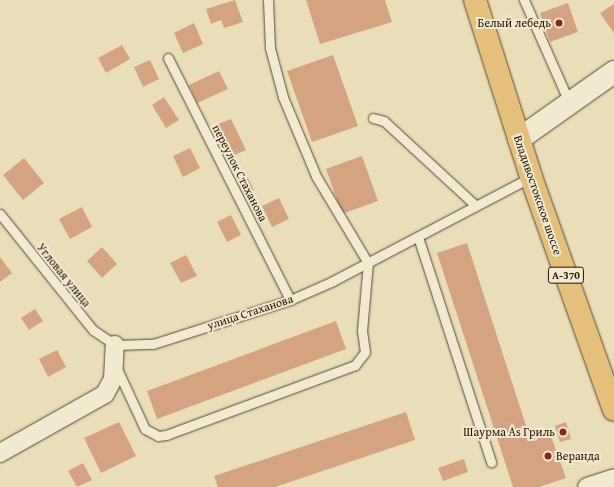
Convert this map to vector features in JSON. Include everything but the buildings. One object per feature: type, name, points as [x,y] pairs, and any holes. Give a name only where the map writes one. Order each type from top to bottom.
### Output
[{"type":"highway","name":"Владивостокское шоссе","points":[[475,0],[531,177],[614,410]]},
{"type":"street","points":[[519,139],[569,102],[614,72]]},
{"type":"street","points":[[0,453],[105,394],[113,379],[115,345]]},
{"type":"street","points":[[587,487],[614,478]]},
{"type":"lane","points":[[115,365],[145,429],[158,436],[166,435],[355,365],[365,352],[362,331],[368,263],[316,176],[283,97],[270,48],[268,0]]},
{"type":"lane","points":[[524,0],[569,102]]},
{"type":"lane","name":"переулок Стаханова","points":[[168,58],[290,300]]},
{"type":"lane","points":[[373,118],[384,121],[476,206]]},
{"type":"lane","name":"улица Стаханова","points":[[115,345],[153,344],[290,300],[368,263],[531,177]]},
{"type":"lane","name":"Угловая улица","points":[[0,214],[93,330],[115,345]]},
{"type":"lane","points":[[418,237],[492,462]]},
{"type":"place","name":"Белый лебедь","points":[[559,23]]},
{"type":"place","name":"Шаурма As Гриль","points":[[563,432]]},
{"type":"place","name":"Веранда","points":[[548,456]]}]
